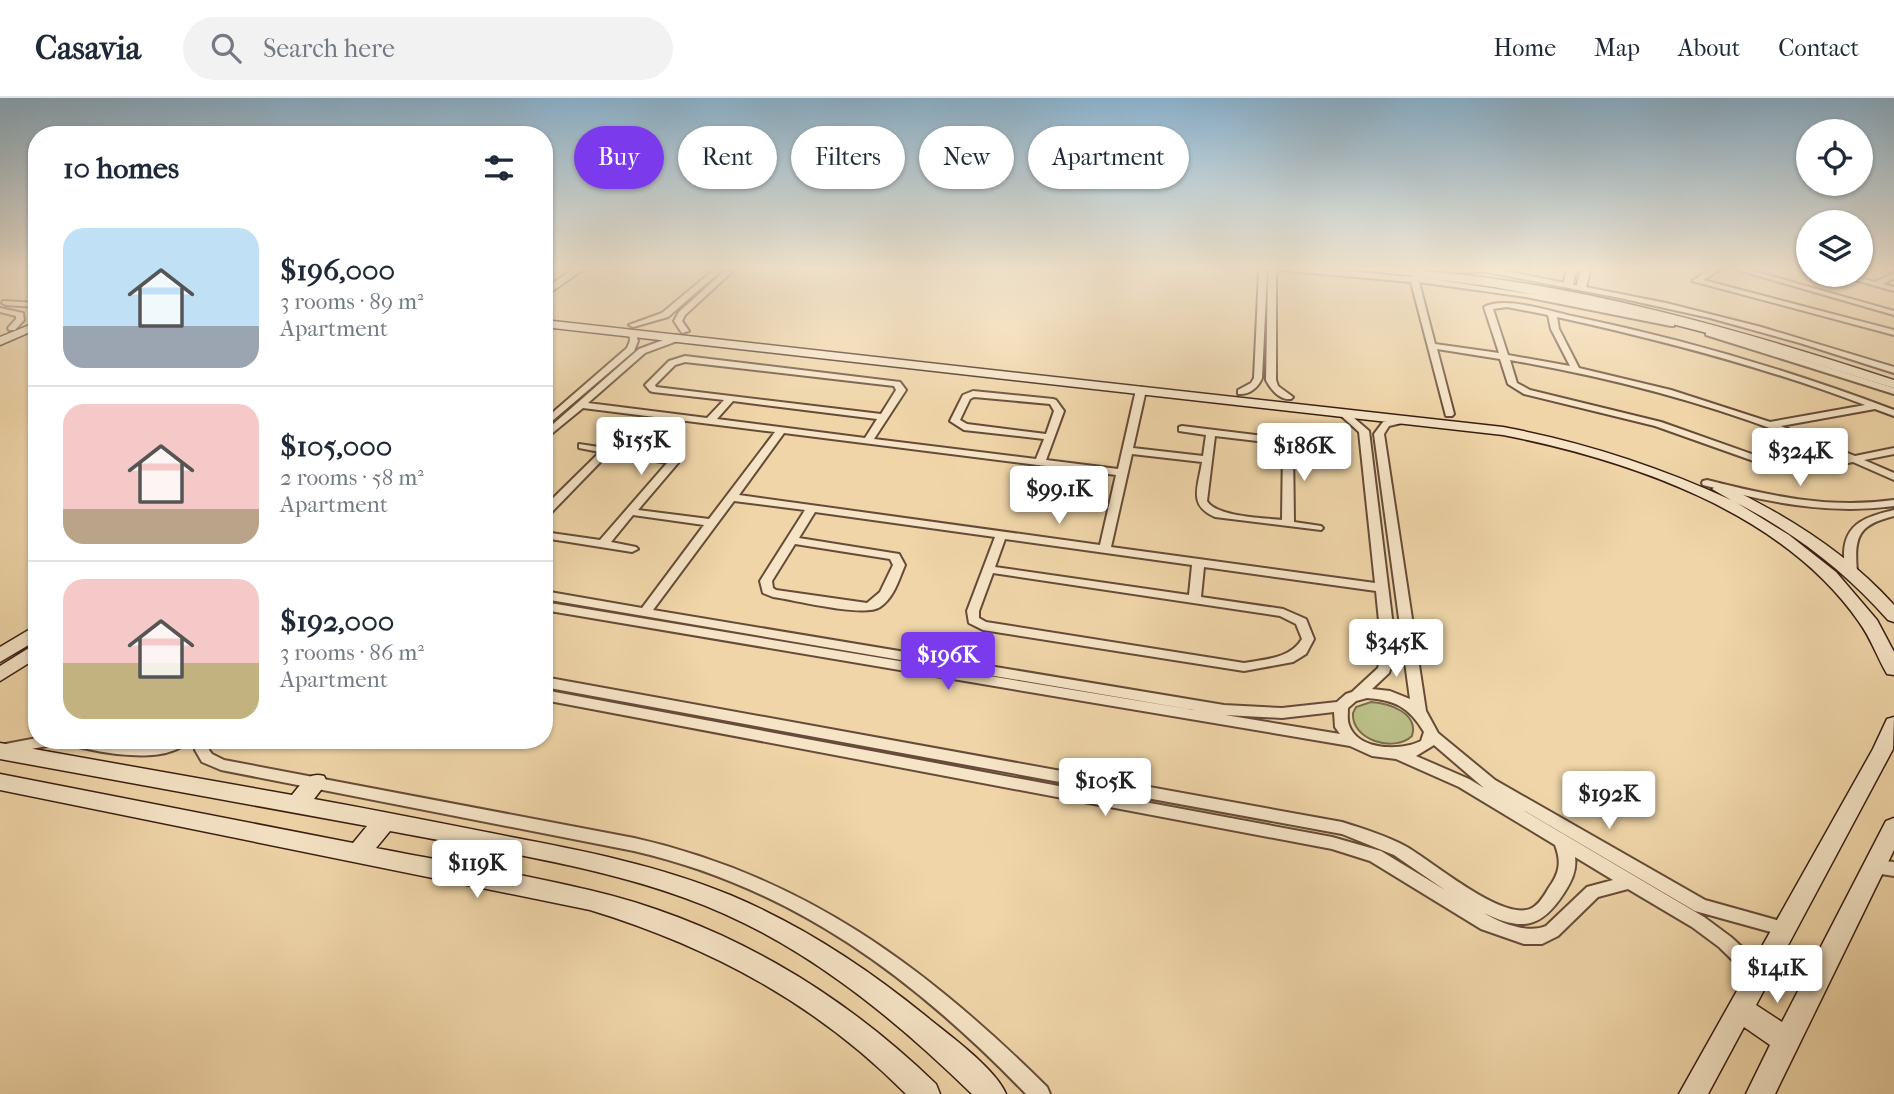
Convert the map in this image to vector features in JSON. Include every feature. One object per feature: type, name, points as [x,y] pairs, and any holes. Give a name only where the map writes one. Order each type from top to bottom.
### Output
[{"type":"street","points":[[6,330],[21,318],[17,314]]},
{"type":"street","points":[[6,330],[27,314]]},
{"type":"street","points":[[553,324],[633,329],[666,314]]},
{"type":"street","points":[[681,335],[678,321],[682,314]]},
{"type":"street","points":[[1241,392],[1257,382],[1261,314]]},
{"type":"street","points":[[1272,314],[1271,380],[1274,387],[1287,397]]},
{"type":"street","points":[[1423,314],[1448,414]]},
{"type":"street","points":[[1490,314],[1501,355],[1514,384],[1521,389],[1658,424],[1764,463],[1803,469],[1894,451]]},
{"type":"street","points":[[1551,314],[1555,329],[1575,367]]},
{"type":"street","points":[[1558,314],[1698,346],[1783,372],[1894,413]]},
{"type":"street","points":[[1631,314],[1710,333],[1894,391]]},
{"type":"street","points":[[1667,314],[1894,384]]},
{"type":"street","points":[[1671,314],[1758,333],[1894,375]]},
{"type":"street","points":[[1690,314],[1784,336],[1894,370]]},
{"type":"street","points":[[1823,314],[1894,333]]},
{"type":"street","points":[[553,316],[681,335],[1172,389],[1523,434],[1628,457],[1732,509],[1805,556],[1862,612],[1877,632],[1894,668]]},
{"type":"street","points":[[0,341],[28,329]]},
{"type":"street","points":[[553,417],[631,349],[635,341],[633,329]]},
{"type":"street","points":[[553,429],[642,351],[681,335]]},
{"type":"street","points":[[1431,346],[1575,367],[1691,396],[1773,424],[1894,477]]},
{"type":"street","points":[[804,348],[1141,390],[1241,392],[1448,414],[1552,430],[1707,483],[1780,501],[1851,508],[1894,503]]},
{"type":"street","points":[[867,441],[884,416],[901,390],[897,384],[685,359],[672,363],[649,386],[884,416]]},
{"type":"street","points":[[597,379],[608,380]]},
{"type":"street","points":[[1105,549],[1141,390]]},
{"type":"street","points":[[1040,463],[1050,437],[1060,409],[1045,400],[973,394],[966,397],[955,421],[961,426],[1050,437]]},
{"type":"street","points":[[710,421],[731,398]]},
{"type":"street","points":[[581,405],[1122,473]]},
{"type":"street","points":[[1773,424],[1876,406]]},
{"type":"street","points":[[553,598],[570,605],[965,672],[1239,712],[1298,712],[1341,706],[1379,676],[1387,664],[1389,651],[1364,431],[1343,413]]},
{"type":"street","points":[[1403,420],[1386,424],[1379,431],[1419,712]]},
{"type":"street","points":[[1182,429],[1317,445]]},
{"type":"street","points":[[645,612],[782,430]]},
{"type":"street","points":[[1211,432],[1202,501],[1206,509],[1219,515],[1317,528]]},
{"type":"street","points":[[1288,442],[1289,524]]},
{"type":"street","points":[[583,446],[674,461],[603,544]]},
{"type":"street","points":[[553,505],[607,450]]},
{"type":"street","points":[[1128,450],[1208,460]]},
{"type":"street","points":[[1368,471],[1384,473]]},
{"type":"street","points":[[1707,483],[1784,523],[1851,572],[1894,616]]},
{"type":"street","points":[[732,497],[1382,589]]},
{"type":"street","points":[[792,540],[892,555],[899,562],[883,599],[873,607],[773,593],[765,584],[792,540],[812,508]]},
{"type":"street","points":[[1851,508],[1870,519]]},
{"type":"street","points":[[632,512],[712,523]]},
{"type":"street","points":[[1851,572],[1848,544],[1850,536],[1870,519],[1894,513]]},
{"type":"street","points":[[988,569],[1290,615],[1306,628],[1308,639],[1301,651],[1288,659],[1271,665],[1244,667],[989,628],[976,622],[972,614],[988,569],[1001,535]]},
{"type":"street","points":[[553,536],[632,549]]},
{"type":"street","points":[[1195,600],[1198,562]]},
{"type":"street","points":[[553,606],[645,612],[1357,742],[1378,752],[1401,755],[1464,783],[1712,931],[1760,975]]},
{"type":"street","points":[[1385,615],[1405,618]]},
{"type":"street","points":[[0,656],[28,637]]},
{"type":"street","points":[[0,675],[28,655]]},
{"type":"street","points":[[553,684],[734,724],[1354,848],[1397,867],[1487,924],[1507,933],[1542,936],[1561,924],[1593,892],[1629,882]]},
{"type":"street","points":[[1358,694],[1390,696],[1419,712],[1430,727],[1431,735],[1425,747],[1401,755]]},
{"type":"street","points":[[553,696],[734,724],[1342,828],[1386,844],[1478,901],[1511,916],[1540,914],[1556,891],[1569,870],[1570,862],[1561,841]]},
{"type":"street","points":[[1341,706],[1341,724],[1357,742]]},
{"type":"street","points":[[1693,1094],[1883,749],[1894,724]]},
{"type":"street","points":[[1431,735],[1490,784],[1701,906],[1785,929]]},
{"type":"street","points":[[0,751],[28,745]]},
{"type":"street","points":[[124,749],[142,752],[159,749]]},
{"type":"street","points":[[202,749],[207,758],[221,765],[652,849],[729,872],[811,913],[879,954],[935,994],[1001,1053],[1040,1094]]},
{"type":"street","points":[[0,751],[386,821],[649,876],[723,903],[793,939],[891,1003],[924,1028],[992,1094]]},
{"type":"street","points":[[0,782],[590,900],[704,938],[778,975],[828,1007],[867,1038],[926,1094]]},
{"type":"street","points":[[296,805],[316,782]]},
{"type":"street","points":[[359,852],[386,821]]},
{"type":"street","points":[[1760,1094],[1787,1040],[1884,868],[1894,827]]},
{"type":"street","points":[[1740,1010],[1787,1040]]},
{"type":"green space","points":[[1371,702],[1386,704],[1407,715],[1413,728],[1412,736],[1395,743],[1366,737],[1354,722],[1353,713],[1356,707]]}]
